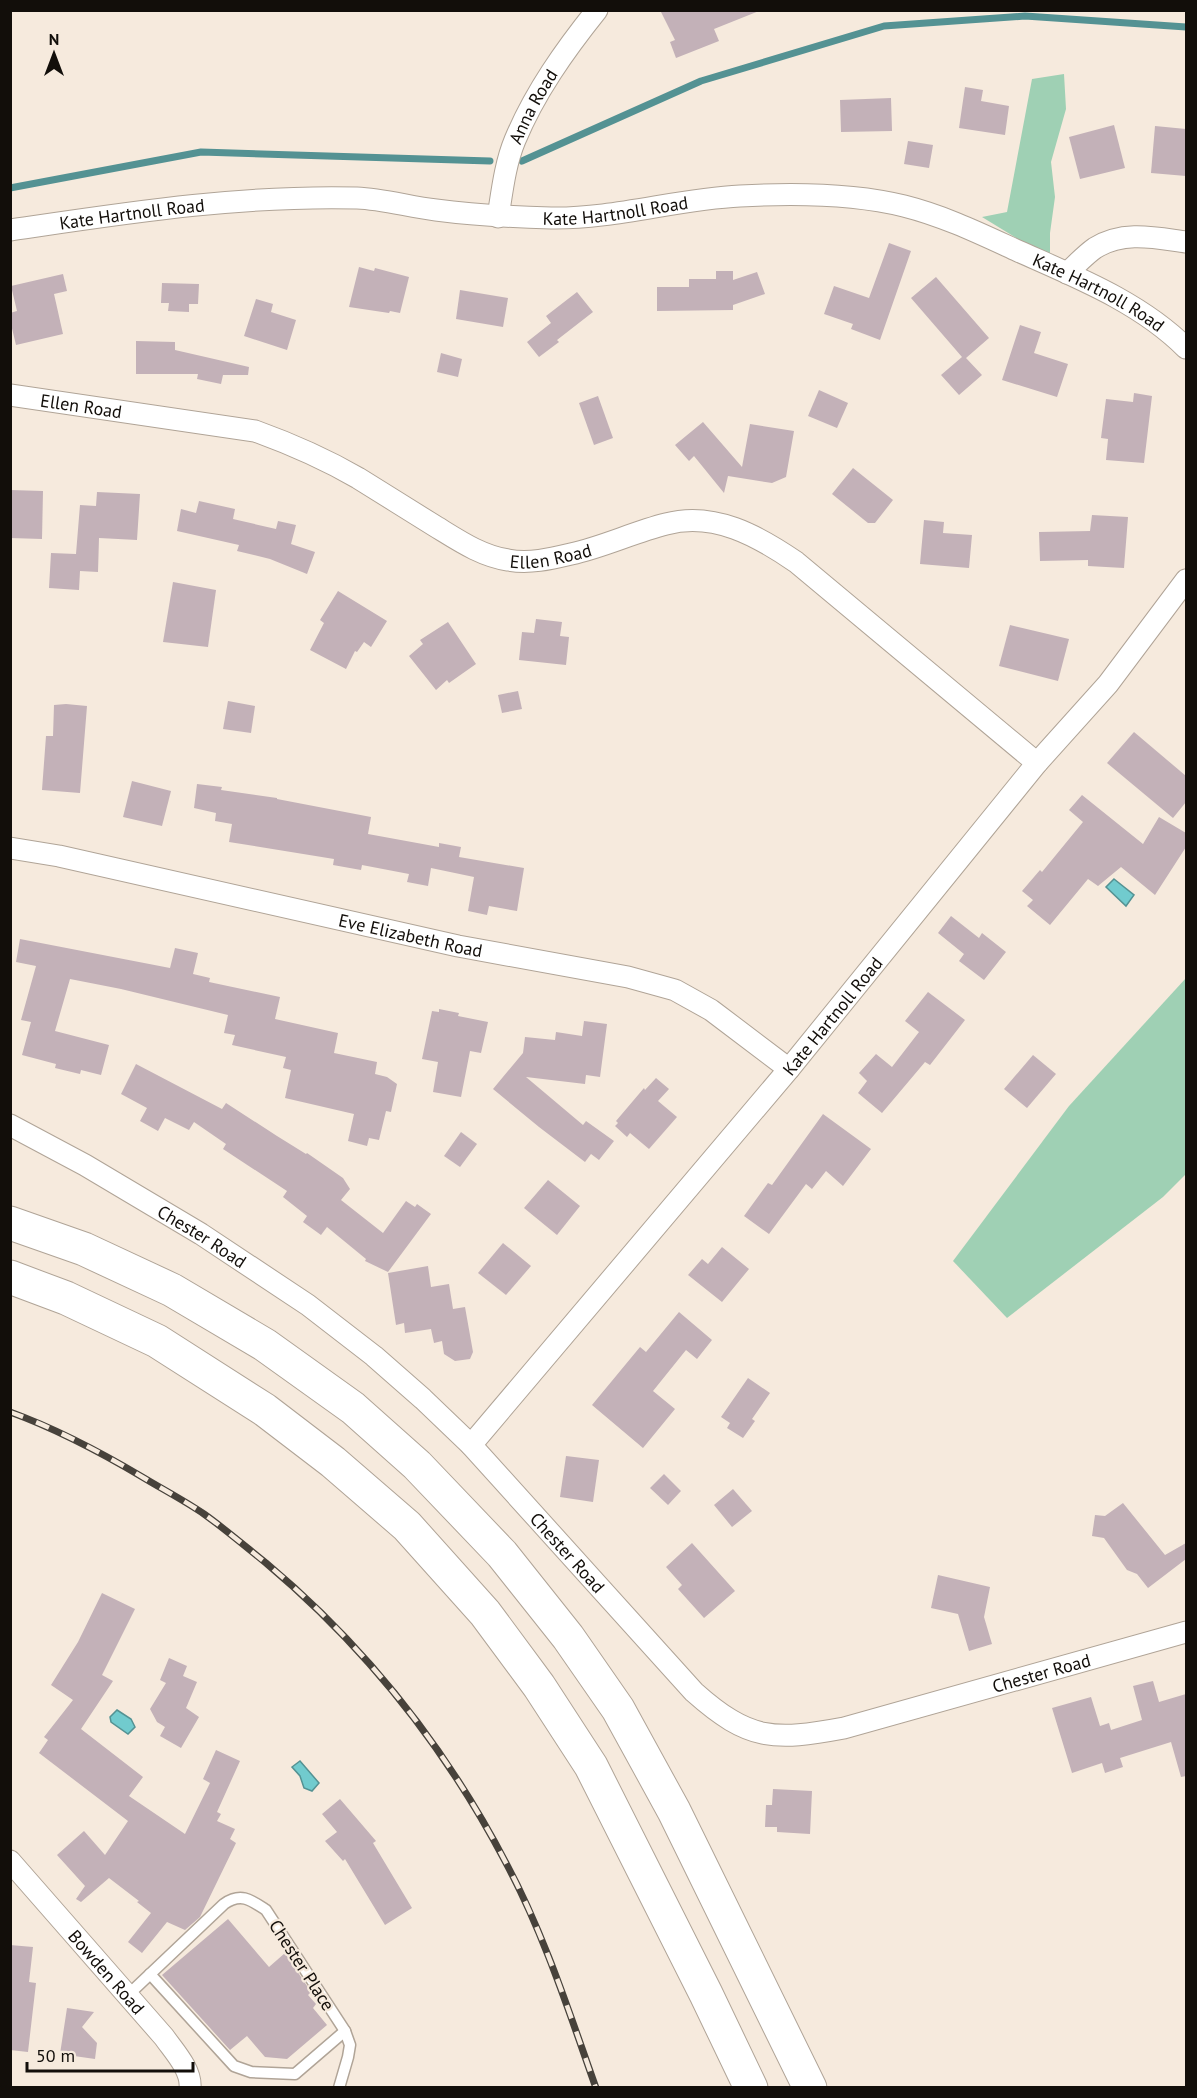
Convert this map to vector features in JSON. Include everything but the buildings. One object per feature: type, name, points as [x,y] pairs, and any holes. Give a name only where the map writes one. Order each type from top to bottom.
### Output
[{"type":"highway","points":[[10,1223],[84,1249],[172,1290],[265,1345],[353,1408],[409,1458],[502,1554],[582,1656],[618,1709],[674,1810],[810,2088]]},
{"type":"highway","points":[[10,1276],[66,1298],[158,1341],[265,1410],[333,1462],[407,1526],[485,1613],[539,1686],[591,1766],[751,2088]]},
{"type":"street","name":"Anna Road","points":[[498,217],[506,167],[514,141],[534,99],[568,45],[597,10]]},
{"type":"street","name":"Kate Hartnoll Road","points":[[10,230],[219,201],[362,198],[434,210],[498,217],[567,218],[736,196],[803,195],[854,198],[902,206],[933,215],[1067,273],[1155,320],[1186,348]]},
{"type":"street","points":[[1067,273],[1097,247],[1124,238],[1154,237],[1186,242]]},
{"type":"street","name":"Ellen Road","points":[[10,395],[255,431],[324,459],[465,545],[493,558],[511,561],[543,560],[580,552],[683,520],[712,521],[735,528],[759,539],[796,562],[1038,763]]},
{"type":"street","name":"Kate Hartnoll Road","points":[[471,1445],[789,1069],[1038,763],[1108,684],[1186,580]]},
{"type":"street","name":"Eve Elizabeth Road","points":[[10,848],[59,856],[458,946],[638,980],[675,990],[711,1010],[789,1069]]},
{"type":"street","name":"Chester Road","points":[[10,1125],[85,1165],[191,1228],[308,1305],[374,1356],[471,1445],[694,1692],[712,1708],[740,1726],[757,1733],[783,1736],[806,1735],[844,1728],[1186,1632]]},
{"type":"street","name":"Bowden Road","points":[[10,1861],[164,2037],[180,2059],[191,2081],[190,2088]]},
{"type":"lane","name":"Chester Place","points":[[127,1996],[232,1898],[241,1897],[251,1900],[266,1910],[345,2031],[350,2045],[339,2088]]},
{"type":"lane","points":[[150,1974],[234,2066],[251,2072],[295,2074],[345,2031]]},
{"type":"green space","points":[[1064,74],[1066,109],[1051,162],[1055,197],[1050,233],[1050,255],[1026,244],[982,217],[1007,212],[1032,79]]},
{"type":"green space","points":[[1186,978],[1186,1174],[1163,1197],[1007,1318],[953,1261],[1069,1106]]},
{"type":"water","points":[[1114,879],[1134,895],[1126,906],[1106,887]]},
{"type":"water","points":[[117,1710],[131,1719],[135,1727],[128,1734],[111,1722],[110,1717]]},
{"type":"water","points":[[300,1761],[319,1783],[312,1791],[304,1788],[300,1776],[292,1767]]},
{"type":"waterway","points":[[522,161],[701,81],[884,26],[1025,16],[1186,27]]},
{"type":"waterway","points":[[10,188],[201,152],[490,161]]},
{"type":"railway","points":[[10,1412],[96,1451],[204,1514],[303,1595],[370,1665],[401,1701],[457,1779],[506,1863],[544,1945],[596,2088]]}]
